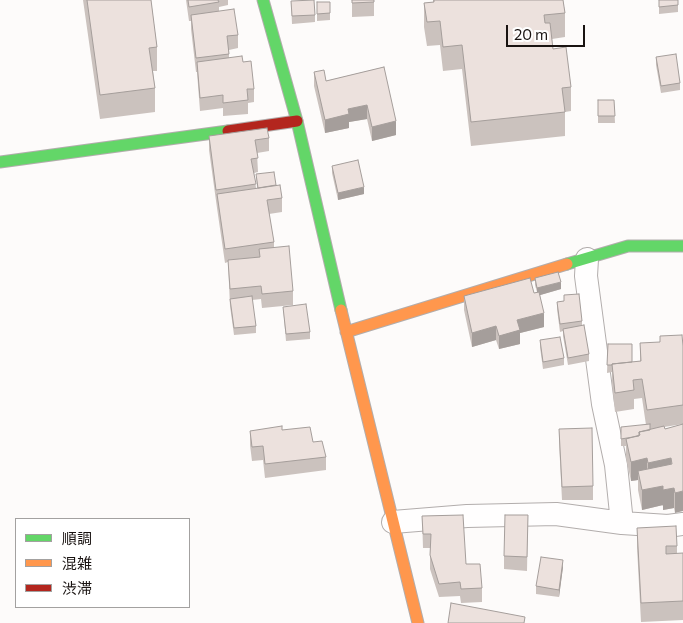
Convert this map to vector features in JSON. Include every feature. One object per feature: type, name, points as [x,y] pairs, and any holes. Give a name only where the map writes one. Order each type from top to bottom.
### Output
[{"type":"street","points":[[263,0],[297,121],[346,332],[418,623]]},
{"type":"street","points":[[0,162],[297,121]]},
{"type":"street","points":[[346,332],[628,246],[683,246]]},
{"type":"street","points":[[587,259],[587,286],[603,404],[616,465],[622,523]]},
{"type":"street","points":[[393,522],[467,516],[556,514],[622,523],[668,526],[683,524]]},
{"type":"building","points":[[87,0],[151,0],[157,47],[149,48],[155,88],[100,95]]},
{"type":"building","points":[[188,0],[218,0],[219,2],[189,7]]},
{"type":"building","points":[[314,0],[315,15],[292,16],[291,1]]},
{"type":"building","points":[[352,0],[374,0],[374,2],[352,3]]},
{"type":"building","points":[[434,0],[563,0],[565,13],[544,15],[545,23],[550,23],[553,49],[566,47],[571,87],[562,88],[565,112],[471,122],[462,45],[443,47],[440,21],[427,22],[424,3],[434,2]]},
{"type":"building","points":[[659,0],[678,0],[678,5],[659,7]]},
{"type":"building","points":[[317,2],[330,2],[330,13],[317,14]]},
{"type":"building","points":[[234,9],[238,35],[227,36],[229,54],[196,58],[191,15]]},
{"type":"building","points":[[676,54],[680,83],[661,86],[656,57]]},
{"type":"building","points":[[242,56],[243,62],[251,61],[254,89],[247,89],[248,100],[223,103],[223,95],[200,98],[197,62]]},
{"type":"building","points":[[384,67],[396,121],[372,127],[367,105],[348,109],[349,114],[325,120],[314,72],[324,70],[326,81]]},
{"type":"building","points":[[598,100],[614,100],[615,116],[598,116]]},
{"type":"building","points":[[267,128],[269,138],[255,140],[258,158],[251,159],[256,184],[216,190],[209,136]]},
{"type":"building","points":[[358,160],[364,187],[338,193],[332,166]]},
{"type":"building","points":[[274,172],[276,185],[258,188],[256,174]]},
{"type":"building","points":[[280,185],[282,198],[267,200],[274,242],[225,249],[217,194]]},
{"type":"building","points":[[289,246],[293,291],[262,294],[261,286],[230,289],[228,260],[260,257],[259,249]]},
{"type":"building","points":[[558,272],[561,282],[537,288],[535,278]]},
{"type":"building","points":[[530,278],[534,293],[539,292],[544,313],[517,320],[520,330],[499,336],[496,326],[472,333],[464,296]]},
{"type":"building","points":[[579,294],[582,321],[560,324],[557,302],[564,301],[564,295]]},
{"type":"building","points":[[252,296],[256,326],[234,328],[230,299]]},
{"type":"building","points":[[306,304],[310,332],[286,334],[283,307]]},
{"type":"building","points":[[584,325],[589,354],[568,358],[563,329]]},
{"type":"building","points":[[682,335],[683,405],[647,410],[642,379],[633,380],[634,390],[615,393],[612,364],[641,361],[640,343],[660,342],[660,336]]},
{"type":"building","points":[[560,337],[564,358],[543,362],[540,340]]},
{"type":"building","points":[[608,344],[632,344],[632,362],[607,365]]},
{"type":"building","points":[[650,424],[650,430],[639,432],[639,436],[621,439],[621,427]]},
{"type":"building","points":[[683,424],[683,491],[675,493],[674,488],[663,490],[663,486],[642,490],[638,471],[672,464],[671,458],[648,463],[647,458],[631,462],[626,439],[640,435],[639,432],[664,426],[665,429]]},
{"type":"building","points":[[282,426],[282,430],[310,427],[313,442],[322,441],[326,457],[265,464],[263,446],[252,447],[250,431]]},
{"type":"building","points":[[592,428],[593,486],[562,487],[559,429]]},
{"type":"building","points":[[463,515],[466,564],[480,564],[482,588],[461,589],[460,582],[439,584],[430,555],[431,534],[423,534],[422,516]]},
{"type":"building","points":[[505,515],[528,515],[527,557],[504,556]]},
{"type":"building","points":[[676,526],[677,546],[666,546],[666,554],[683,553],[683,601],[641,603],[637,528]]},
{"type":"building","points":[[541,557],[563,560],[559,590],[536,586]]},
{"type":"building","points":[[451,603],[525,617],[524,623],[448,623]]},
{"type":"traffic: fast","points":[[263,0],[297,121],[341,310]]},
{"type":"traffic: fast","points":[[0,162],[228,131]]},
{"type":"traffic: fast","points":[[567,264],[628,246],[683,246]]},
{"type":"traffic: slow","points":[[346,332],[567,264]]},
{"type":"traffic: slow","points":[[341,310],[418,623]]},
{"type":"traffic: jam","points":[[228,131],[297,121]]}]
